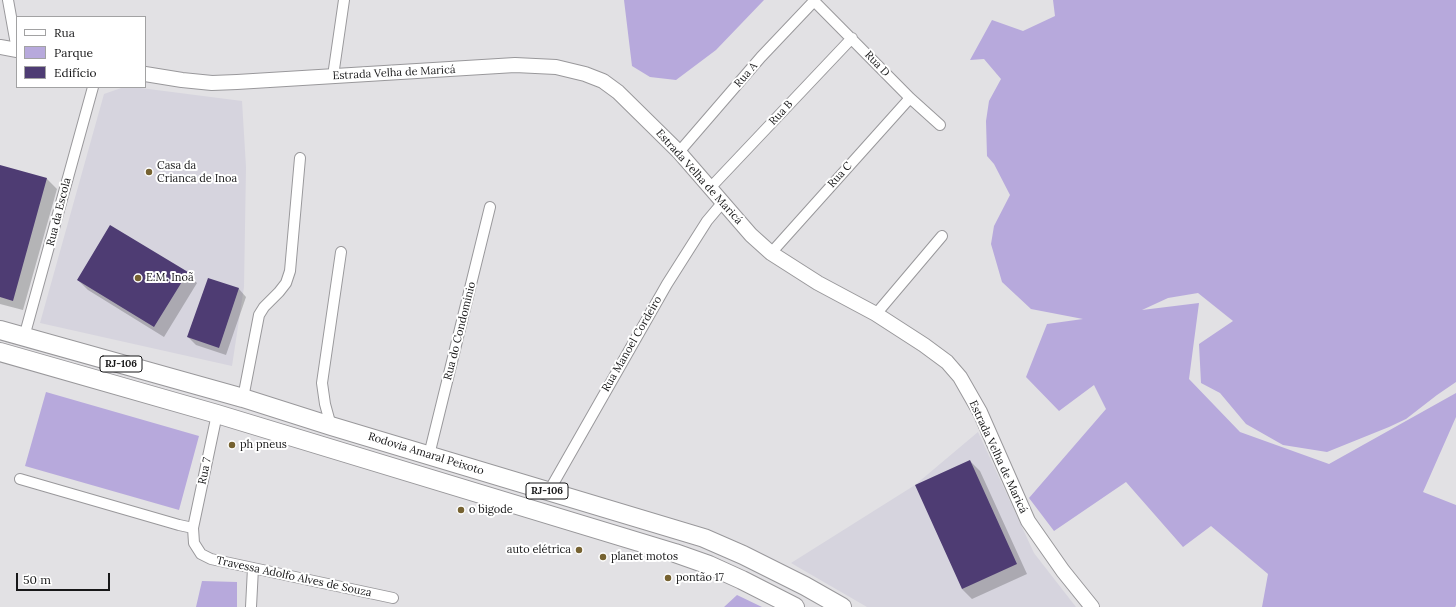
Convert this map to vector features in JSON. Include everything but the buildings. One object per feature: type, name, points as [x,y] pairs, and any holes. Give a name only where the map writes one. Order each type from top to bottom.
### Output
[{"type":"highway","name":"Rodovia Amaral Peixoto","points":[[0,330],[243,398],[331,426],[704,538],[743,555],[805,586],[842,607]]},
{"type":"highway","name":"Rodovia Amaral Peixoto","points":[[0,352],[217,414],[674,553],[709,565],[794,607]]},
{"type":"street","points":[[8,0],[16,44]]},
{"type":"street","points":[[333,76],[344,0]]},
{"type":"street","name":"Rua D","points":[[815,0],[910,98],[940,125]]},
{"type":"street","name":"Rua A","points":[[679,152],[765,52],[815,0]]},
{"type":"street","name":"Rua B","points":[[711,187],[852,38]]},
{"type":"street","points":[[0,47],[16,50]]},
{"type":"street","name":"Estrada Velha de Maricá","points":[[146,74],[212,83],[333,76],[381,75],[515,65],[556,67],[585,74],[603,81],[618,92],[679,152],[711,187],[751,235],[770,253],[818,283],[876,314],[924,345],[947,362],[960,377],[980,412],[1028,522],[1063,571],[1092,607]]},
{"type":"street","name":"Rua da Escola","points":[[24,337],[93,88]]},
{"type":"street","name":"Rua C","points":[[770,253],[910,98]]},
{"type":"street","points":[[243,398],[259,315],[264,307],[280,292],[286,283],[290,271],[300,158]]},
{"type":"street","name":"Rua Manoel Cordeiro","points":[[549,491],[667,284],[707,221],[723,202]]},
{"type":"street","name":"Rua do Condominio","points":[[429,455],[490,206]]},
{"type":"street","points":[[876,314],[942,236]]},
{"type":"street","points":[[331,426],[325,404],[322,383],[341,252]]},
{"type":"street","name":"Rua 7","points":[[193,528],[217,414]]},
{"type":"street","points":[[20,479],[193,528]]},
{"type":"street","name":"Travessa Adolfo Alves de Souza","points":[[193,528],[194,543],[201,554],[211,559],[393,598]]},
{"type":"street","points":[[251,607],[253,568]]},
{"type":"shaded area","points":[[121,88],[141,88],[242,101],[246,167],[244,287],[232,366],[40,323],[104,94]]},
{"type":"shaded area","points":[[978,432],[1034,553],[1076,607],[867,607],[791,563],[915,485]]},
{"type":"green space","points":[[624,0],[764,0],[716,50],[676,80],[650,77],[632,66]]},
{"type":"green space","points":[[1053,0],[1456,0],[1456,382],[1406,419],[1327,452],[1283,445],[1246,424],[1220,393],[1201,383],[1199,344],[1233,321],[1198,293],[1168,298],[1142,310],[1199,303],[1189,379],[1240,432],[1329,464],[1456,393],[1456,417],[1423,492],[1456,505],[1455,607],[1262,607],[1268,574],[1211,526],[1183,547],[1126,482],[1054,531],[1029,498],[1106,409],[1094,385],[1059,411],[1026,377],[1047,324],[1083,319],[1031,309],[1002,282],[991,244],[994,226],[1010,195],[994,164],[987,156],[986,121],[989,101],[1001,79],[984,59],[970,60],[992,20],[1023,31],[1055,16]]},
{"type":"green space","points":[[46,392],[199,436],[179,510],[25,466]]},
{"type":"green space","points":[[202,581],[237,582],[237,607],[196,607]]},
{"type":"green space","points":[[737,595],[762,607],[724,607]]},
{"type":"place","name":"Casa da Crianca de Inoa","points":[[149,172]]},
{"type":"place","name":"E.M. Inoã","points":[[138,278]]},
{"type":"place","name":"ph pneus","points":[[232,445]]},
{"type":"place","name":"o bigode","points":[[461,510]]},
{"type":"place","name":"auto elétrica","points":[[579,550]]},
{"type":"place","name":"planet motos","points":[[603,557]]},
{"type":"place","name":"pontão 17","points":[[668,578]]}]
